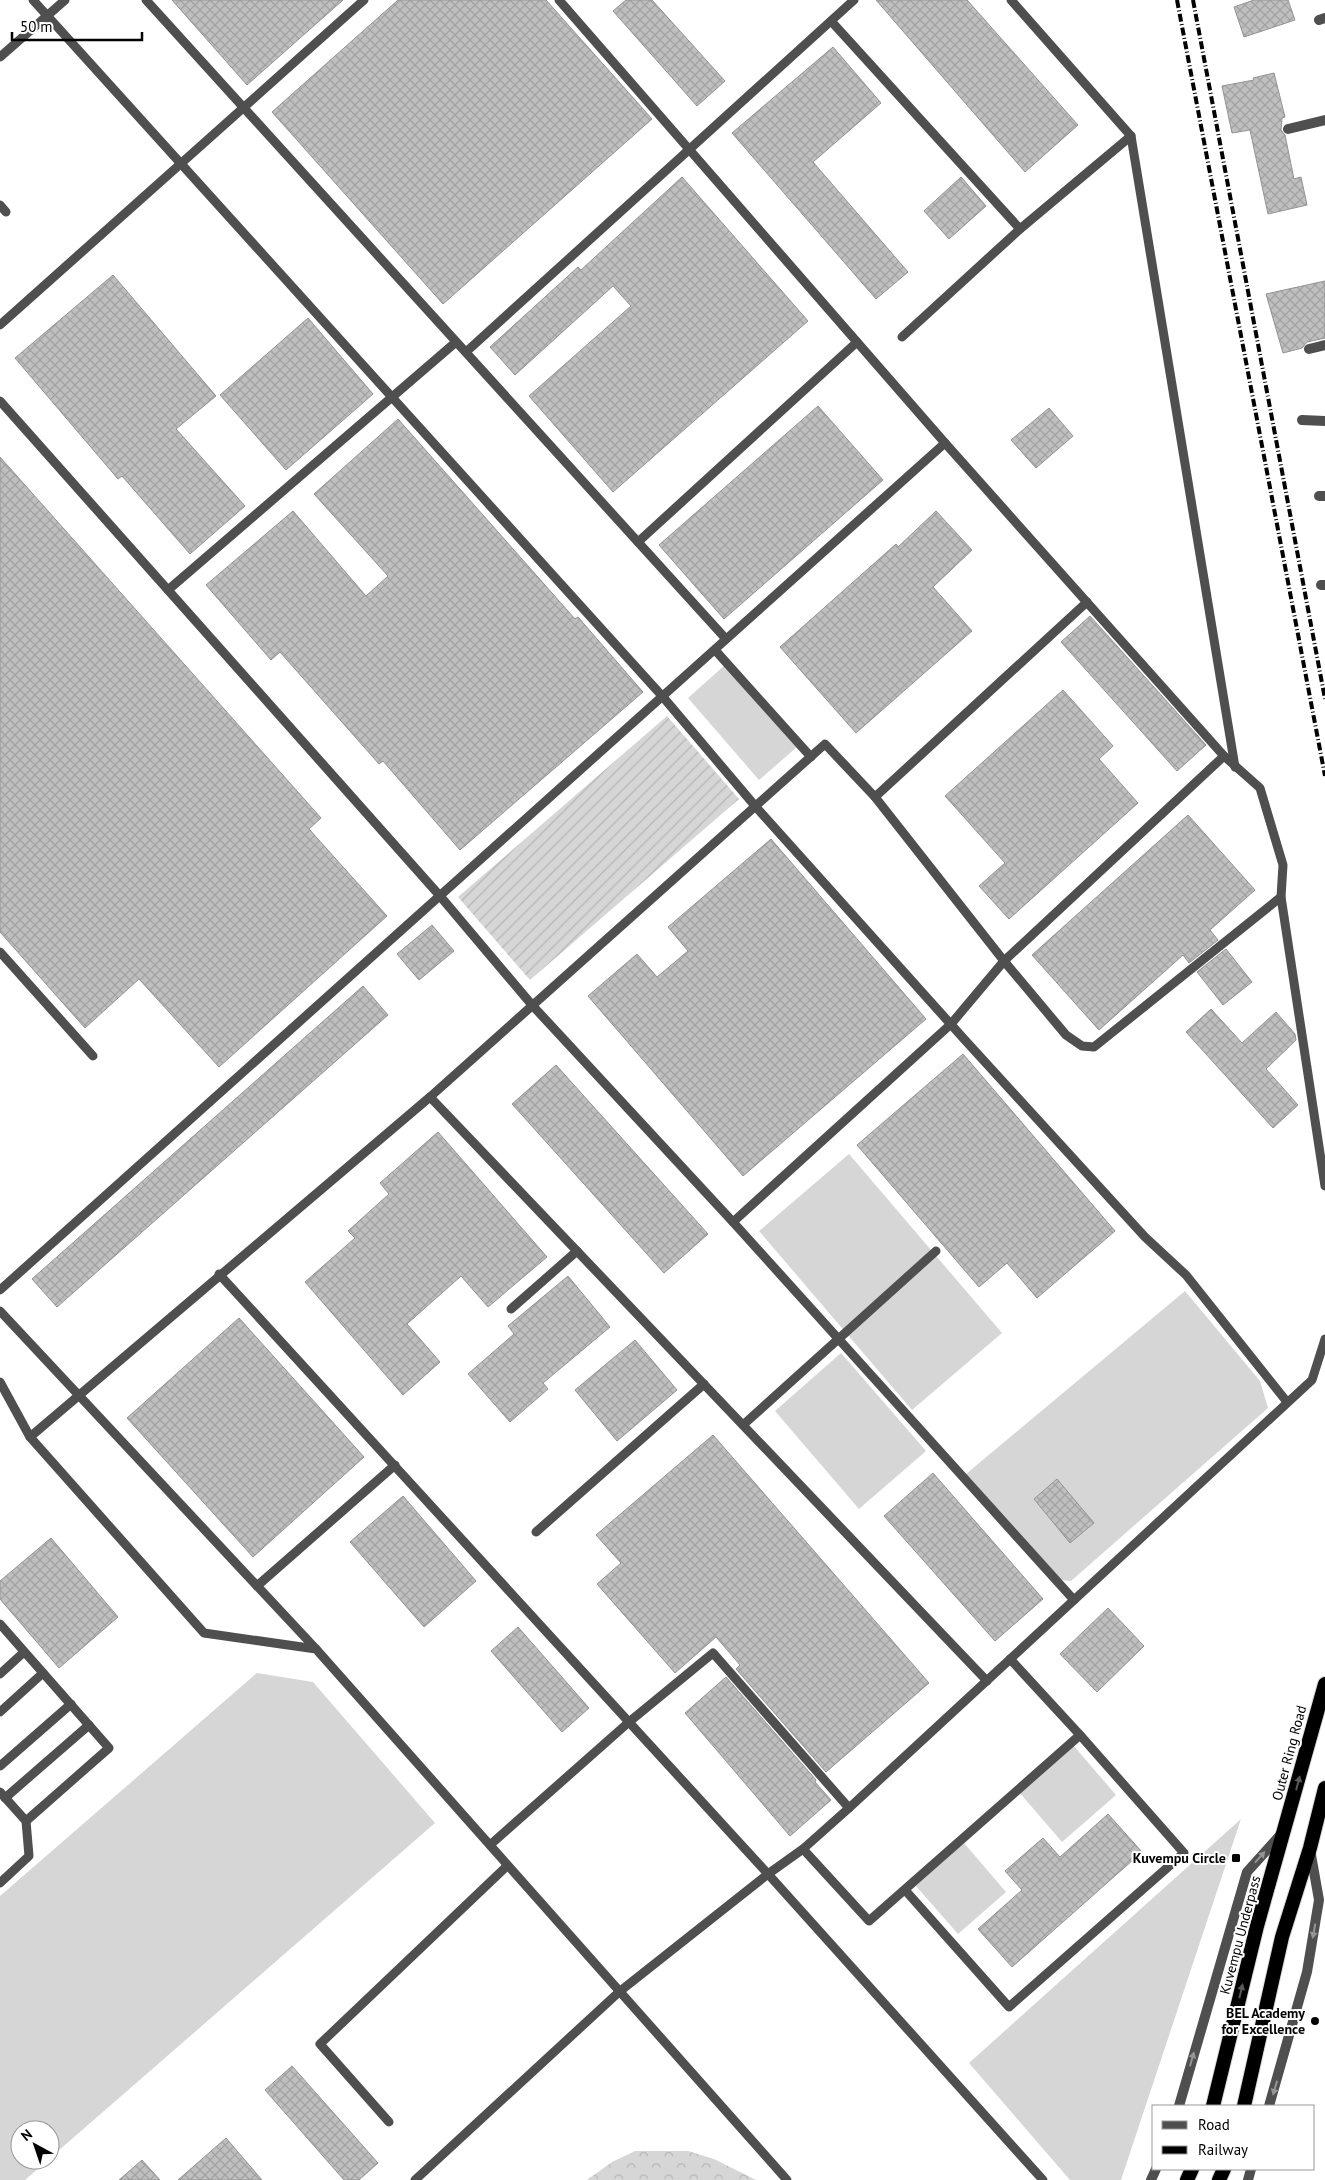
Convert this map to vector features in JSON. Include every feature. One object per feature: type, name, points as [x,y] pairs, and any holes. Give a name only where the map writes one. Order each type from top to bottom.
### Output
[{"type":"highway","name":"Outer Ring Road","points":[[1285,1830],[1325,1684]]},
{"type":"highway","points":[[1244,2105],[1282,1937],[1310,1848],[1325,1788]]},
{"type":"highway","name":"Kuvempu Underpass","points":[[1213,2105],[1257,1926],[1285,1830]]},
{"type":"street","points":[[1288,129],[1325,120]]},
{"type":"street","points":[[1310,349],[1325,345]]},
{"type":"street","points":[[1302,420],[1325,421]]},
{"type":"street","points":[[1179,2105],[1247,1872],[1285,1830]]},
{"type":"street","points":[[1269,2105],[1307,1972],[1319,1900],[1310,1848]]},
{"type":"lane","points":[[33,0],[662,697],[756,807],[951,1024],[1145,1237],[1186,1275],[1288,1402]]},
{"type":"lane","points":[[0,57],[65,0]]},
{"type":"lane","points":[[146,0],[726,639]]},
{"type":"lane","points":[[0,325],[364,0]]},
{"type":"lane","points":[[559,0],[945,443],[1224,756],[1235,768],[1260,788],[1283,865],[1280,897],[1325,1186]]},
{"type":"lane","points":[[466,352],[854,0]]},
{"type":"lane","points":[[1011,0],[1131,136],[1235,768]]},
{"type":"lane","points":[[831,21],[1020,229]]},
{"type":"lane","points":[[902,337],[1020,229],[1131,136]]},
{"type":"lane","points":[[168,590],[456,342]]},
{"type":"lane","points":[[638,542],[857,342]]},
{"type":"lane","points":[[0,401],[440,896],[532,1006],[733,1222],[1074,1600]]},
{"type":"lane","points":[[0,1290],[945,443]]},
{"type":"lane","points":[[875,797],[1087,602]]},
{"type":"lane","points":[[715,650],[811,757]]},
{"type":"lane","points":[[30,1437],[219,1274],[430,1097],[825,744],[875,797],[1004,961],[1066,1035],[1082,1046],[1094,1047],[1280,897]]},
{"type":"lane","points":[[733,1222],[951,1024],[1004,961],[1224,756]]},
{"type":"lane","points":[[0,952],[93,1056]]},
{"type":"lane","points":[[430,1097],[987,1681]]},
{"type":"lane","points":[[511,1309],[577,1251]]},
{"type":"lane","points":[[743,1425],[840,1340],[936,1251]]},
{"type":"lane","points":[[219,1274],[768,1874],[1043,2180]]},
{"type":"lane","points":[[0,1311],[316,1649],[787,2180]]},
{"type":"lane","points":[[415,2180],[619,1992],[768,1874],[803,1849],[987,1681],[1312,1380],[1325,1339]]},
{"type":"lane","points":[[0,1382],[30,1437],[204,1633],[316,1649]]},
{"type":"lane","points":[[536,1532],[704,1384]]},
{"type":"lane","points":[[257,1586],[395,1465]]},
{"type":"lane","points":[[2,1630],[24,1652],[109,1748],[26,1822]]},
{"type":"lane","points":[[0,1674],[24,1652]]},
{"type":"lane","points":[[490,1845],[629,1722],[713,1653],[849,1808]]},
{"type":"lane","points":[[905,1890],[1009,2007],[1184,1852],[1010,1659]]},
{"type":"lane","points":[[0,1712],[43,1673]]},
{"type":"lane","points":[[0,1766],[70,1704]]},
{"type":"lane","points":[[0,1882],[29,1856],[26,1822],[3,1795],[89,1725]]},
{"type":"lane","points":[[803,1849],[869,1921],[1080,1735]]},
{"type":"lane","points":[[389,2122],[320,2044],[507,1866]]},
{"type":"green space","points":[[725,665],[797,747],[759,780],[688,698]]},
{"type":"green space","points":[[667,716],[739,799],[530,980],[458,897]]},
{"type":"green space","points":[[849,1154],[1002,1333],[912,1410],[759,1231]]},
{"type":"green space","points":[[1185,1291],[1260,1381],[1268,1408],[1071,1581],[1060,1580],[966,1474]]},
{"type":"green space","points":[[841,1353],[926,1451],[859,1509],[775,1411]]},
{"type":"green space","points":[[257,1673],[313,1682],[435,1823],[60,2149],[60,2120],[10,2120],[10,2170],[36,2170],[25,2180],[0,2180],[0,1896]]},
{"type":"green space","points":[[1073,1745],[1116,1795],[1062,1842],[1019,1792]]},
{"type":"green space","points":[[1241,1819],[1121,2180],[1070,2180],[969,2063]]},
{"type":"green space","points":[[964,1843],[1006,1892],[958,1934],[916,1886]]},
{"type":"green space","points":[[635,2151],[688,2151],[714,2159],[756,2180],[587,2180],[612,2162]]},
{"type":"building","points":[[172,0],[343,0],[247,85]]},
{"type":"building","points":[[398,0],[546,0],[652,119],[443,304],[272,112]]},
{"type":"building","points":[[626,0],[652,0],[725,81],[697,106],[613,11]]},
{"type":"building","points":[[876,0],[967,0],[1078,125],[1025,172]]},
{"type":"building","points":[[1254,0],[1288,0],[1295,20],[1244,37],[1234,7]]},
{"type":"building","points":[[833,47],[881,103],[813,162],[908,272],[876,299],[732,133]]},
{"type":"building","points":[[1274,73],[1285,117],[1282,118],[1281,130],[1285,135],[1294,179],[1301,177],[1307,205],[1268,214],[1250,130],[1232,133],[1222,86],[1254,80],[1253,78]]},
{"type":"building","points":[[682,177],[808,321],[613,492],[529,396],[631,306],[613,286],[515,375],[490,347],[578,267],[581,270]]},
{"type":"building","points":[[961,177],[986,206],[949,239],[924,211]]},
{"type":"building","points":[[113,275],[216,396],[176,429],[245,506],[190,554],[122,476],[118,479],[15,358]]},
{"type":"building","points":[[1325,281],[1325,338],[1307,342],[1302,348],[1283,353],[1266,294]]},
{"type":"building","points":[[308,318],[373,394],[286,470],[220,395]]},
{"type":"building","points":[[818,406],[883,480],[724,619],[659,545]]},
{"type":"building","points":[[1049,408],[1073,436],[1036,468],[1011,440]]},
{"type":"building","points":[[398,419],[575,619],[578,617],[643,692],[460,850],[383,761],[379,764],[280,652],[271,660],[206,585],[293,511],[366,596],[388,576],[314,494]]},
{"type":"building","points":[[0,457],[321,818],[309,829],[387,916],[219,1067],[139,979],[85,1028],[0,932]]},
{"type":"building","points":[[936,511],[972,550],[933,587],[972,631],[856,733],[780,647],[896,544],[898,547]]},
{"type":"building","points":[[1090,616],[1206,745],[1177,771],[1061,642]]},
{"type":"building","points":[[1063,690],[1113,746],[1099,759],[1138,803],[1009,919],[979,886],[1005,863],[945,796]]},
{"type":"building","points":[[1188,815],[1255,890],[1210,930],[1218,940],[1189,963],[1183,955],[1099,1030],[1032,955]]},
{"type":"building","points":[[771,839],[926,1019],[743,1176],[588,996],[637,954],[657,977],[688,951],[668,927]]},
{"type":"building","points":[[432,925],[454,951],[419,980],[397,954]]},
{"type":"building","points":[[1226,949],[1252,982],[1223,1005],[1197,972]]},
{"type":"building","points":[[363,986],[388,1015],[57,1307],[32,1279]]},
{"type":"building","points":[[1211,1009],[1242,1043],[1276,1012],[1295,1034],[1296,1040],[1266,1069],[1298,1105],[1273,1128],[1186,1032]]},
{"type":"building","points":[[963,1054],[1115,1231],[1037,1298],[1007,1263],[979,1287],[857,1145]]},
{"type":"building","points":[[556,1065],[708,1234],[664,1273],[512,1104]]},
{"type":"building","points":[[438,1132],[547,1257],[488,1307],[461,1276],[407,1324],[440,1362],[403,1395],[305,1282],[355,1238],[348,1231],[389,1194],[380,1183]]},
{"type":"building","points":[[568,1276],[610,1327],[543,1383],[548,1389],[510,1422],[468,1374],[514,1334],[508,1326]]},
{"type":"building","points":[[239,1318],[364,1457],[253,1557],[127,1418]]},
{"type":"building","points":[[635,1340],[677,1390],[617,1441],[575,1390]]},
{"type":"building","points":[[713,1435],[929,1683],[826,1772],[736,1669],[740,1665],[716,1637],[675,1673],[597,1584],[621,1563],[596,1535]]},
{"type":"building","points":[[933,1473],[1043,1599],[995,1641],[884,1516]]},
{"type":"building","points":[[1057,1479],[1094,1523],[1070,1543],[1034,1499]]},
{"type":"building","points":[[403,1496],[476,1581],[424,1627],[350,1542]]},
{"type":"building","points":[[51,1538],[118,1617],[59,1668],[0,1599],[0,1581]]},
{"type":"building","points":[[1108,1608],[1144,1646],[1097,1692],[1060,1654]]},
{"type":"building","points":[[518,1627],[589,1708],[562,1732],[491,1651]]},
{"type":"building","points":[[726,1677],[816,1780],[815,1782],[831,1800],[790,1836],[685,1713]]},
{"type":"building","points":[[1108,1814],[1142,1852],[1012,1967],[978,1929],[1022,1890],[1005,1871],[1043,1838],[1060,1857]]},
{"type":"building","points":[[292,2066],[378,2163],[359,2180],[344,2180],[265,2090]]},
{"type":"building","points":[[226,2138],[262,2180],[178,2180]]},
{"type":"building","points":[[142,2160],[160,2180],[119,2180]]},
{"type":"railway","points":[[1177,0],[1325,776]]},
{"type":"railway","points":[[1193,0],[1325,699]]},
{"type":"place","name":"Kuvempu Circle","points":[[1236,1858]]},
{"type":"place","name":"BEL Academy for Excellence","points":[[1315,2021]]}]
